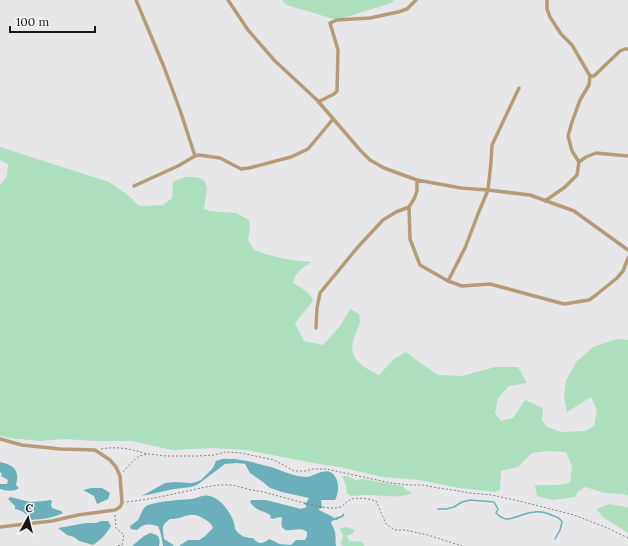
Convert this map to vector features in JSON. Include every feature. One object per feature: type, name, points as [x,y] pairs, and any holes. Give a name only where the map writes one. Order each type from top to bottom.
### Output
[{"type":"lane","points":[[136,0],[164,67],[195,156]]},
{"type":"lane","points":[[228,0],[248,30],[275,61],[318,102],[370,160],[384,168],[417,180],[461,188],[530,195],[574,211],[628,251]]},
{"type":"lane","points":[[318,102],[334,94],[336,91],[338,50],[330,23],[337,20],[370,18],[398,12],[407,9],[416,0]]},
{"type":"lane","points":[[545,201],[565,187],[577,175],[579,162],[572,151],[568,136],[580,100],[589,85],[590,76],[572,45],[561,34],[550,17],[547,9],[547,0]]},
{"type":"lane","points":[[590,76],[594,76],[620,51],[628,49]]},
{"type":"lane","points":[[448,281],[466,248],[488,190],[492,145],[519,88]]},
{"type":"lane","points":[[134,186],[199,155],[220,158],[241,169],[291,157],[308,149],[333,119]]},
{"type":"lane","points":[[579,162],[596,153],[628,156]]},
{"type":"lane","points":[[316,328],[317,308],[320,293],[357,248],[383,220],[408,207],[418,191],[417,180]]},
{"type":"lane","points":[[408,207],[410,239],[420,265],[448,281],[462,286],[490,284],[539,296],[564,304],[588,300],[617,278],[623,271],[628,258]]},
{"type":"lane","points":[[0,439],[22,445],[60,450],[95,450],[110,460],[116,467],[120,476],[122,503],[115,510],[78,515],[52,521],[0,527]]},
{"type":"path","points":[[95,450],[111,447],[123,448],[148,454],[166,456],[214,455],[226,452],[241,453],[274,460],[294,470],[305,471],[313,469],[326,469],[391,483],[423,485],[492,495],[574,515],[628,538]]},
{"type":"path","points":[[120,476],[135,459],[139,456],[148,454]]},
{"type":"path","points":[[122,503],[214,485],[236,486],[326,508],[338,508],[353,499],[370,499],[376,501],[386,524],[395,530],[405,530],[428,535],[462,546]]},
{"type":"path","points":[[115,510],[116,528],[124,535],[122,545],[116,546]]},
{"type":"green space","points":[[282,0],[394,0],[391,3],[337,20],[287,5]]},
{"type":"green space","points":[[0,147],[109,182],[129,196],[139,206],[163,205],[172,198],[173,182],[177,180],[185,177],[195,177],[204,180],[207,188],[204,209],[210,211],[236,213],[249,220],[250,226],[248,240],[254,250],[282,258],[312,262],[300,271],[293,283],[307,293],[313,301],[295,323],[304,341],[323,345],[340,326],[350,309],[359,314],[360,317],[353,343],[352,350],[354,355],[366,368],[379,375],[394,359],[406,352],[438,375],[462,376],[495,367],[518,367],[527,383],[509,386],[498,398],[495,413],[501,421],[513,418],[525,400],[543,408],[542,420],[547,427],[561,432],[585,431],[594,426],[597,410],[591,397],[567,412],[564,396],[566,380],[577,361],[593,347],[617,339],[628,340],[628,496],[623,494],[605,493],[585,487],[578,492],[575,497],[552,500],[537,496],[535,485],[557,485],[570,483],[572,466],[566,452],[549,451],[532,453],[518,467],[501,471],[500,490],[495,492],[459,488],[419,480],[382,477],[345,468],[246,450],[212,448],[172,450],[132,441],[64,439],[41,441],[0,436],[0,185],[7,176],[8,164],[0,160]]},
{"type":"green space","points":[[342,476],[347,476],[356,480],[363,479],[403,486],[406,490],[412,493],[400,496],[352,496],[347,494],[346,485]]},
{"type":"green space","points":[[610,504],[628,508],[628,533],[604,518],[596,509]]},
{"type":"green space","points":[[347,527],[355,530],[352,534],[347,536],[349,541],[363,542],[364,546],[343,546],[340,544],[343,535],[340,530],[341,528]]},
{"type":"water","points":[[222,459],[253,462],[302,477],[327,471],[333,474],[338,483],[338,491],[335,500],[321,500],[323,508],[318,509],[334,518],[341,516],[344,513],[343,517],[331,522],[335,532],[336,546],[179,546],[188,540],[199,540],[213,528],[208,521],[195,515],[170,519],[163,526],[164,539],[174,546],[163,546],[161,533],[158,526],[147,525],[142,526],[137,530],[131,529],[130,526],[138,520],[143,510],[148,505],[207,496],[213,497],[221,502],[231,515],[235,529],[243,536],[253,538],[259,543],[263,543],[269,539],[279,544],[291,545],[296,540],[305,540],[307,532],[300,529],[284,529],[282,527],[282,517],[274,519],[270,518],[271,516],[269,514],[258,510],[250,502],[251,500],[266,500],[301,509],[307,507],[303,502],[306,503],[309,498],[270,488],[250,473],[245,464],[225,464],[197,485],[191,487],[142,496],[165,483],[191,483],[201,480],[213,468],[216,461]]},
{"type":"water","points":[[0,462],[15,469],[17,476],[16,485],[19,488],[10,491],[0,489],[0,484],[7,484],[8,480],[1,476]]},
{"type":"water","points":[[102,488],[110,493],[108,499],[97,504],[94,496],[83,490]]},
{"type":"water","points":[[10,497],[30,502],[50,500],[52,501],[52,508],[63,513],[44,519],[32,520],[25,513],[15,509],[15,506],[8,499]]},
{"type":"water","points":[[108,521],[111,526],[103,537],[93,545],[79,541],[74,537],[67,535],[58,528],[86,523],[96,523]]},
{"type":"water","points":[[150,533],[155,534],[158,537],[160,541],[159,546],[132,546],[144,536]]},
{"type":"waterway","points":[[438,509],[454,507],[462,502],[470,500],[494,502],[498,509],[496,513],[506,519],[531,513],[545,513],[558,518],[562,522],[555,539]]}]
